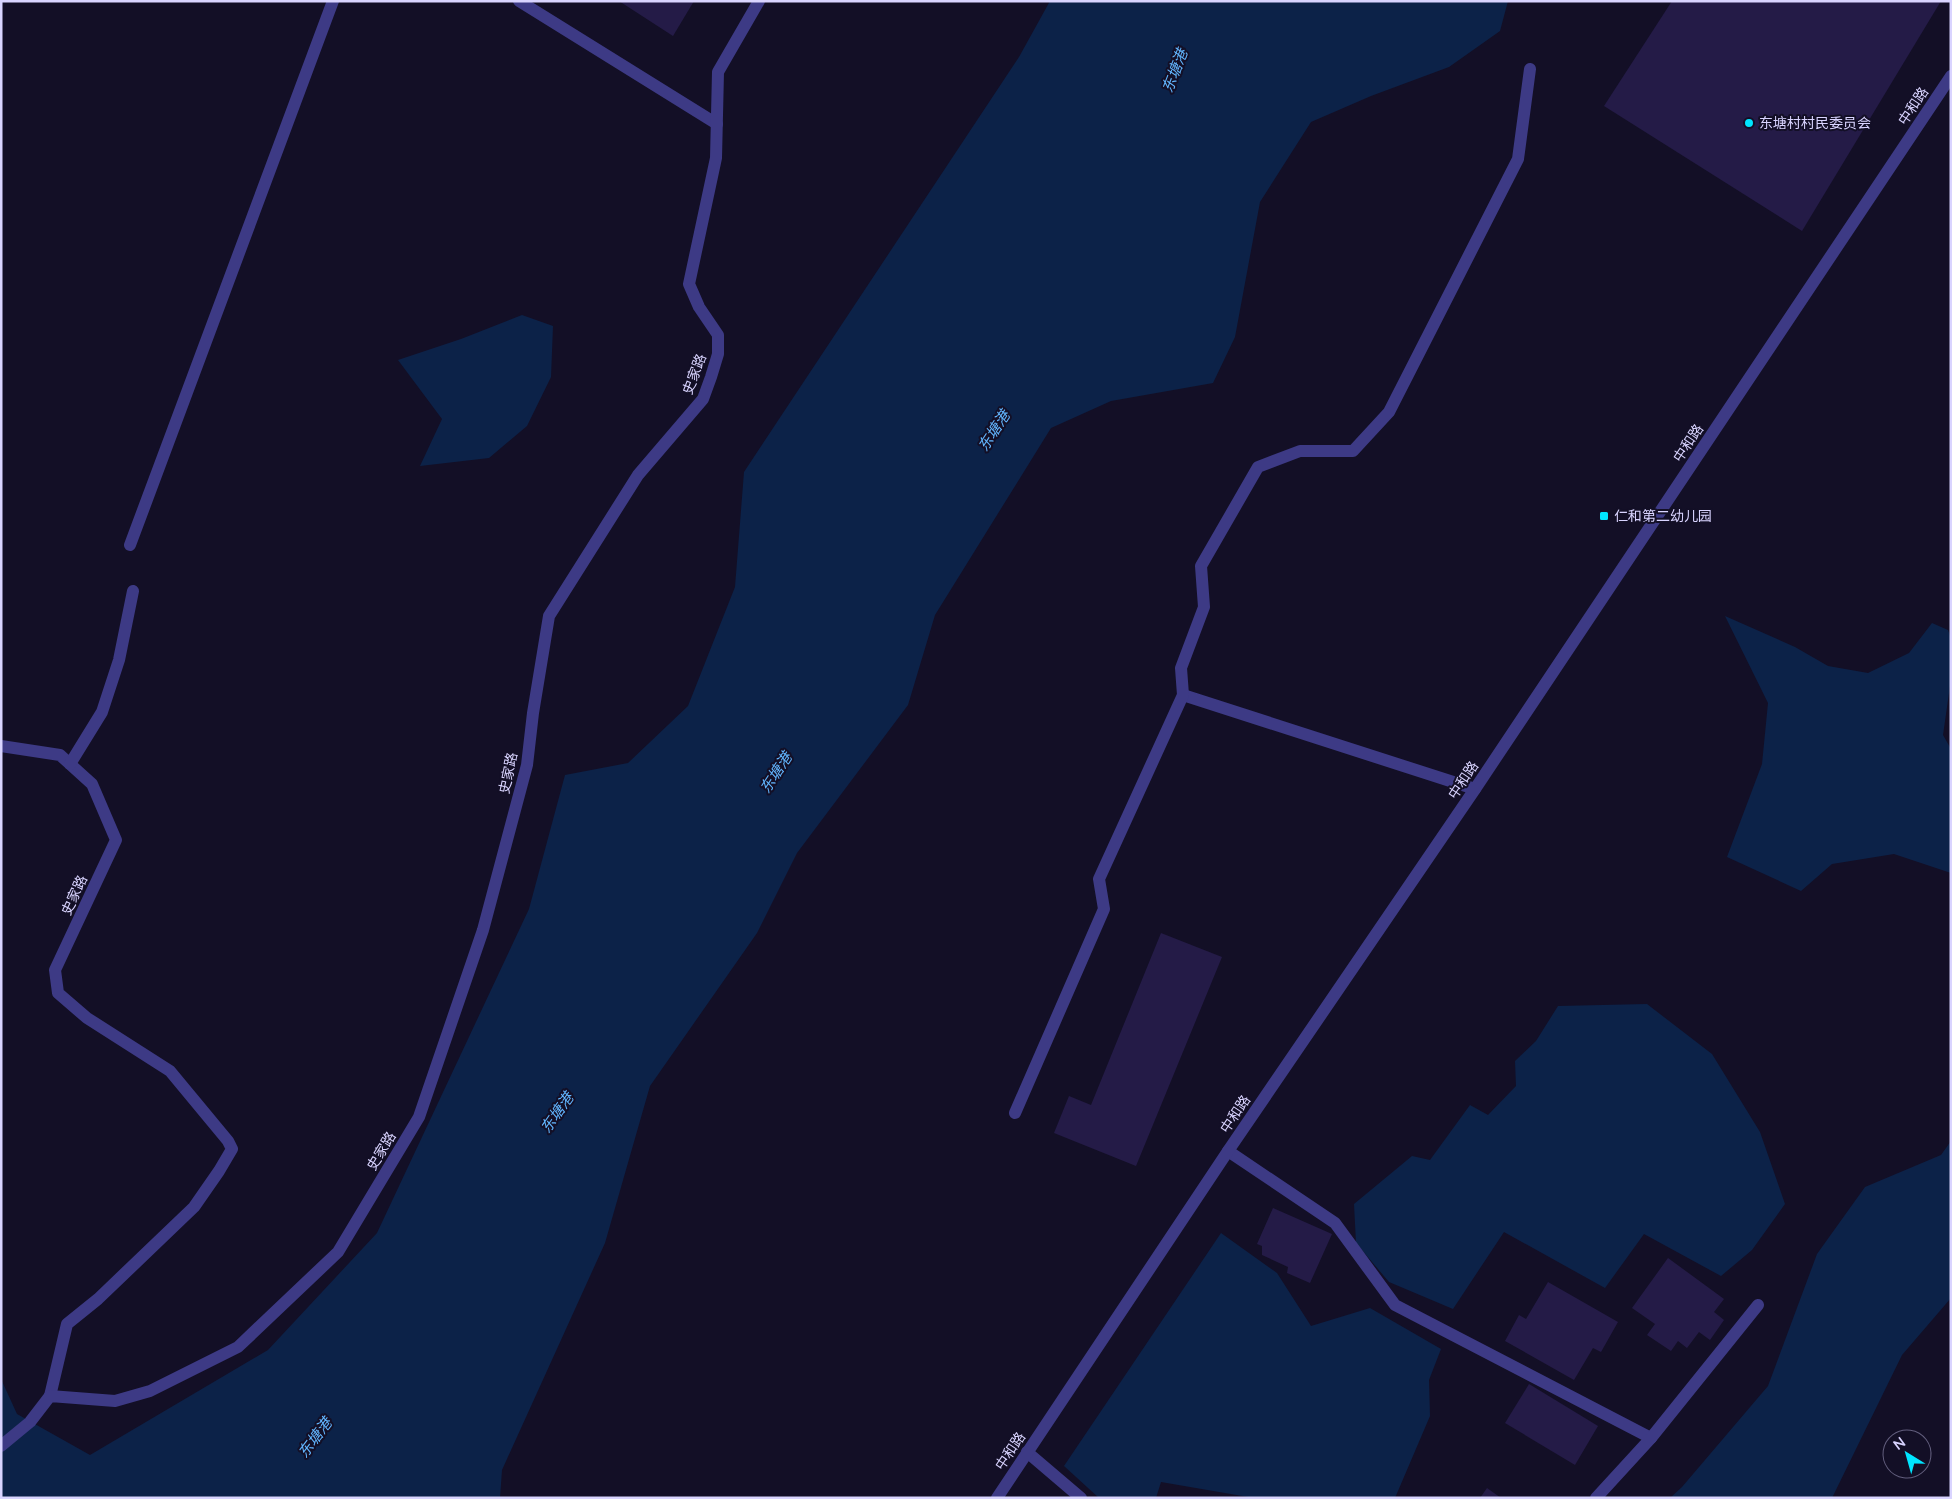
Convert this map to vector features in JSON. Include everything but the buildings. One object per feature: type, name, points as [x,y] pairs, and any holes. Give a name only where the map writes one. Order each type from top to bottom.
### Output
[{"type":"street","points":[[130,545],[333,1]]},
{"type":"street","points":[[519,1],[717,124]]},
{"type":"street","name":"史家路","points":[[50,1396],[115,1401],[150,1391],[238,1348],[338,1252],[419,1117],[483,930],[527,765],[532,713],[549,616],[638,475],[703,399],[712,377],[718,354],[718,335],[699,307],[689,284],[716,158],[718,72],[759,1]]},
{"type":"street","points":[[1015,1113],[1104,909],[1099,879],[1183,695],[1181,668],[1204,608],[1201,566],[1258,467],[1300,452],[1353,451],[1389,412],[1518,159],[1530,69]]},
{"type":"street","name":"中和路","points":[[997,1498],[1228,1151],[1475,789],[1951,76]]},
{"type":"street","points":[[70,764],[102,712],[119,660],[133,591]]},
{"type":"street","points":[[1183,695],[1475,789]]},
{"type":"street","name":"史家路","points":[[1,746],[60,755],[92,784],[116,840],[55,970],[58,993],[88,1018],[170,1071],[223,1134],[232,1149],[220,1171],[194,1207],[98,1299],[66,1324],[50,1396],[30,1422],[1,1446]]},
{"type":"street","points":[[1228,1151],[1334,1223],[1395,1305],[1651,1438]]},
{"type":"street","points":[[1596,1498],[1651,1438],[1758,1305]]},
{"type":"street","points":[[1027,1452],[1081,1498]]},
{"type":"water","name":"东塘港","points":[[1050,1],[1508,1],[1500,31],[1449,67],[1371,96],[1311,122],[1260,202],[1235,337],[1213,383],[1111,401],[1051,428],[935,615],[908,705],[797,853],[757,933],[650,1086],[605,1243],[502,1470],[500,1498],[1,1498],[1,1379],[17,1414],[90,1455],[268,1350],[377,1233],[529,909],[565,775],[628,763],[688,706],[735,587],[744,472],[1019,57]]},
{"type":"water","points":[[522,315],[553,326],[551,377],[527,426],[489,458],[420,466],[442,419],[398,360],[461,339]]},
{"type":"water","points":[[1725,616],[1795,647],[1828,666],[1868,673],[1909,653],[1932,623],[1948,630],[1951,638],[1951,679],[1943,735],[1951,749],[1951,873],[1894,854],[1832,864],[1801,891],[1727,857],[1762,764],[1768,703]]},
{"type":"water","points":[[1647,1004],[1712,1054],[1760,1132],[1785,1204],[1752,1250],[1721,1276],[1644,1234],[1605,1288],[1504,1232],[1453,1309],[1389,1282],[1356,1243],[1354,1204],[1412,1156],[1430,1160],[1470,1105],[1488,1115],[1516,1086],[1515,1061],[1536,1041],[1558,1006]]},
{"type":"water","points":[[1951,1141],[1951,1298],[1902,1355],[1832,1498],[1670,1498],[1682,1487],[1768,1386],[1817,1254],[1865,1187],[1941,1155]]},
{"type":"water","points":[[1221,1233],[1277,1273],[1311,1326],[1370,1308],[1441,1349],[1429,1380],[1430,1416],[1395,1498],[1254,1498],[1161,1482],[1156,1498],[1099,1498],[1064,1466]]},
{"type":"place","name":"东塘村村民委员会","points":[[1749,123]]},
{"type":"place","name":"仁和第二幼儿园","points":[[1604,516]]}]
